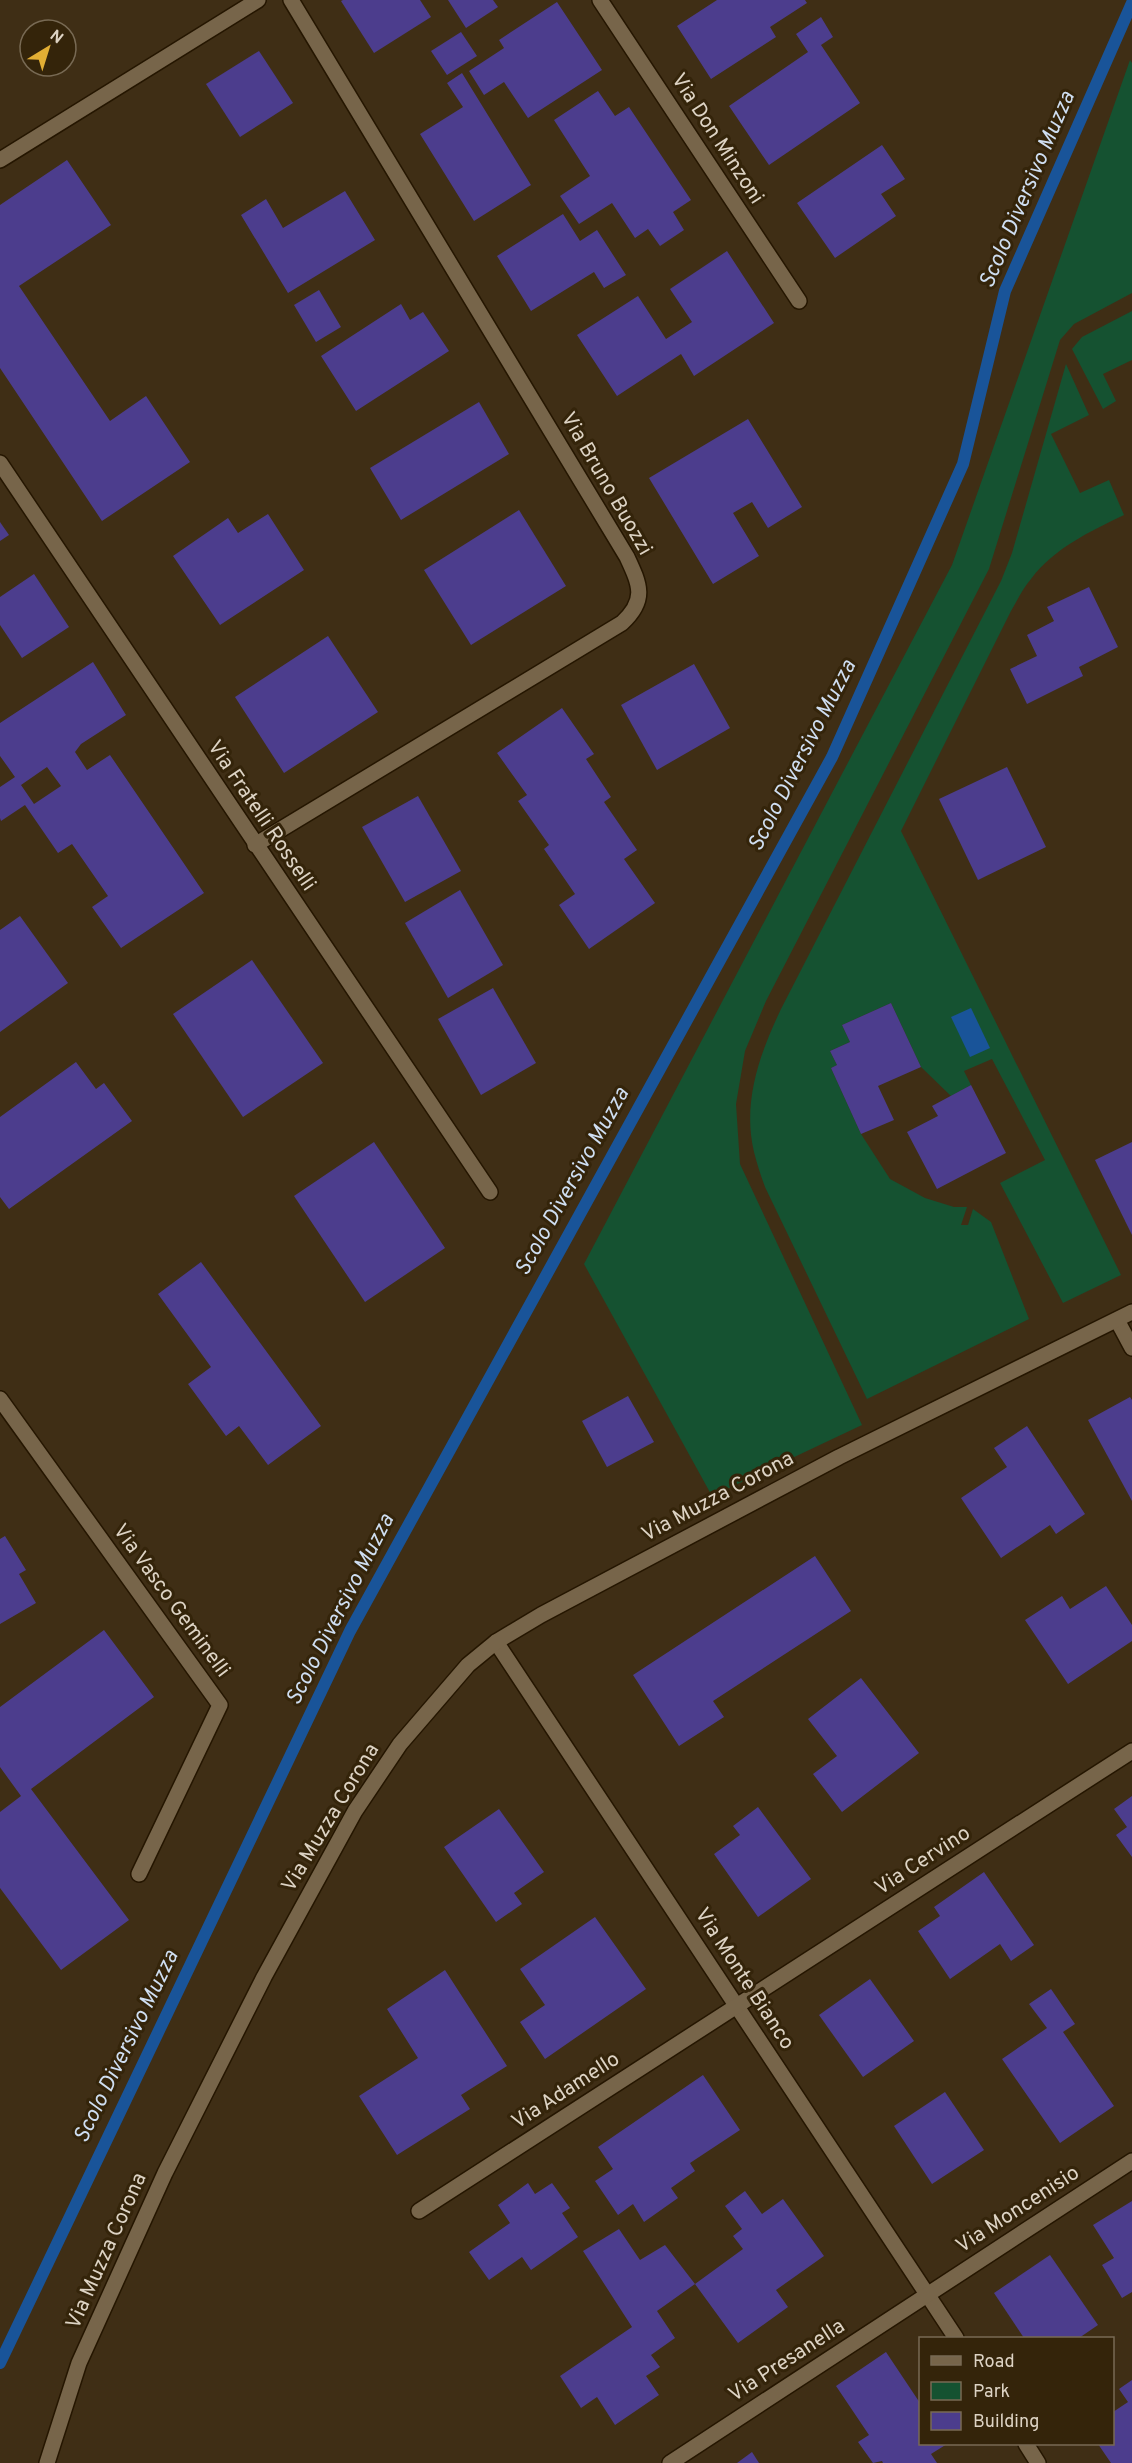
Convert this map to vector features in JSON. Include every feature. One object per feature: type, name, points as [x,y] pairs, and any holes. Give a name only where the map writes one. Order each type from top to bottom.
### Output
[{"type":"street","points":[[0,160],[258,0]]},
{"type":"street","name":"Via Bruno Buozzi","points":[[255,845],[621,623],[634,612],[639,593],[639,583],[627,557],[291,0]]},
{"type":"street","name":"Via Don Minzoni","points":[[600,0],[799,301]]},
{"type":"street","name":"Via Fratelli Rosselli","points":[[0,463],[489,1192]]},
{"type":"street","name":"Via Muzza Corona","points":[[47,2463],[79,2363],[165,2173],[264,1977],[355,1811],[400,1744],[468,1665],[496,1642],[541,1615],[839,1457],[1132,1312]]},
{"type":"street","points":[[1117,1320],[1132,1348]]},
{"type":"street","name":"Via Vasco Geminelli","points":[[0,1399],[220,1705],[139,1874]]},
{"type":"street","name":"Via Monte Bianco","points":[[496,1642],[955,2337]]},
{"type":"street","name":"Via Cervino","points":[[736,2006],[1132,1751]]},
{"type":"street","name":"Via Adamello","points":[[418,2211],[736,2006]]},
{"type":"street","name":"Via Moncenisio","points":[[927,2295],[1132,2161]]},
{"type":"street","name":"Via Presanella","points":[[670,2463],[927,2295]]},
{"type":"street","points":[[1027,2445],[1038,2463]]},
{"type":"green space","points":[[1130,60],[1132,63],[1132,293],[1074,324],[1060,340],[989,569],[766,1001],[745,1051],[736,1104],[740,1164],[862,1425],[712,1496],[584,1264],[952,565]]},
{"type":"green space","points":[[1132,311],[1132,360],[1103,374],[1116,401],[1103,409],[1072,349],[1082,337]]},
{"type":"green space","points":[[1066,364],[1089,415],[1051,434],[1080,493],[1109,480],[1124,515],[1062,549],[1040,568],[1025,586],[901,831],[1121,1275],[1063,1303],[1000,1183],[1045,1160],[992,1059],[964,1071],[971,1085],[951,1096],[921,1067],[891,1003],[842,1025],[850,1042],[830,1051],[837,1065],[831,1068],[861,1134],[890,1179],[925,1198],[954,1207],[967,1207],[961,1225],[968,1225],[973,1209],[991,1222],[1029,1319],[867,1399],[762,1179],[751,1133],[750,1115],[755,1078],[766,1043],[781,1009],[1001,581],[1012,553]]},
{"type":"water","points":[[971,1008],[990,1048],[970,1057],[951,1017]]},
{"type":"building","points":[[420,0],[431,17],[374,53],[341,1]]},
{"type":"building","points":[[448,0],[493,0],[498,7],[466,28]]},
{"type":"building","points":[[717,0],[805,0],[807,3],[770,27],[776,37],[711,79],[677,26]]},
{"type":"building","points":[[557,2],[602,70],[528,118],[504,82],[484,95],[469,71],[504,48],[499,40]]},
{"type":"building","points":[[821,17],[833,37],[821,45],[860,103],[769,165],[729,106],[808,52],[796,34]]},
{"type":"building","points":[[461,32],[477,56],[447,75],[431,51]]},
{"type":"building","points":[[259,51],[293,103],[240,137],[206,84]]},
{"type":"building","points":[[462,73],[531,185],[474,221],[420,134],[463,107],[447,83]]},
{"type":"building","points":[[598,91],[615,116],[629,107],[691,200],[673,212],[684,230],[660,246],[648,229],[635,238],[612,203],[579,224],[560,196],[590,176],[554,120]]},
{"type":"building","points":[[882,145],[905,179],[881,194],[896,216],[835,258],[797,203]]},
{"type":"building","points":[[67,160],[111,225],[19,286],[110,421],[146,396],[190,462],[102,521],[0,368],[0,205]]},
{"type":"building","points":[[345,191],[375,240],[288,293],[241,215],[266,199],[283,228]]},
{"type":"building","points":[[563,214],[580,241],[597,230],[626,275],[604,288],[594,272],[531,311],[497,256]]},
{"type":"building","points":[[727,251],[774,323],[694,376],[681,354],[617,396],[577,335],[638,296],[666,339],[692,322],[670,289]]},
{"type":"building","points":[[319,290],[341,327],[316,342],[294,305]]},
{"type":"building","points":[[401,304],[410,320],[423,312],[449,351],[356,411],[321,356]]},
{"type":"building","points":[[479,402],[509,454],[401,520],[370,468]]},
{"type":"building","points":[[748,419],[802,507],[768,528],[752,502],[733,513],[759,556],[713,584],[649,478]]},
{"type":"building","points":[[519,510],[566,586],[471,645],[424,570]]},
{"type":"building","points":[[268,514],[304,570],[220,625],[173,556],[228,518],[238,533]]},
{"type":"building","points":[[0,522],[9,535],[0,541]]},
{"type":"building","points":[[34,574],[69,627],[22,658],[0,625],[0,597]]},
{"type":"building","points":[[1089,587],[1118,647],[1079,667],[1083,676],[1027,704],[1010,669],[1037,656],[1027,635],[1054,621],[1047,607]]},
{"type":"building","points":[[328,636],[378,712],[284,773],[235,697]]},
{"type":"building","points":[[93,662],[126,715],[81,744],[75,752],[87,770],[110,755],[204,893],[121,948],[92,907],[108,896],[72,844],[58,853],[25,805],[1,821],[0,787],[15,777],[0,756],[0,723]],"holes":[[[47,767],[61,786],[34,804],[21,785]]]},
{"type":"building","points":[[694,664],[730,728],[657,770],[621,705]]},
{"type":"building","points":[[562,708],[594,754],[586,759],[611,797],[604,802],[637,850],[624,859],[655,903],[589,949],[559,905],[575,894],[544,849],[549,845],[518,801],[527,795],[497,753]]},
{"type":"building","points":[[1007,767],[1046,847],[978,880],[939,799]]},
{"type":"building","points":[[418,796],[461,871],[405,902],[362,827]]},
{"type":"building","points":[[460,890],[503,965],[448,998],[405,923]]},
{"type":"building","points":[[20,916],[68,983],[0,1032],[0,930]]},
{"type":"building","points":[[252,960],[323,1063],[243,1117],[173,1014]]},
{"type":"building","points":[[493,988],[536,1063],[481,1095],[438,1019]]},
{"type":"building","points":[[891,1003],[921,1067],[878,1086],[894,1120],[861,1134],[831,1068],[837,1065],[830,1051],[850,1042],[842,1025]]},
{"type":"building","points":[[76,1062],[96,1089],[104,1083],[132,1121],[9,1209],[0,1197],[0,1117]]},
{"type":"building","points":[[971,1085],[1006,1153],[937,1189],[907,1132],[938,1116],[932,1106]]},
{"type":"building","points":[[374,1142],[445,1248],[365,1302],[294,1196]]},
{"type":"building","points":[[1132,1142],[1132,1235],[1095,1160]]},
{"type":"building","points":[[201,1262],[321,1426],[268,1465],[239,1426],[226,1436],[188,1384],[211,1367],[158,1294]]},
{"type":"building","points":[[628,1396],[654,1442],[607,1467],[582,1421]]},
{"type":"building","points":[[1130,1397],[1132,1400],[1132,1501],[1088,1420]]},
{"type":"building","points":[[1027,1426],[1085,1514],[1056,1534],[1050,1525],[1001,1558],[961,1498],[1007,1467],[994,1448]]},
{"type":"building","points":[[5,1536],[26,1570],[19,1574],[36,1603],[0,1624],[0,1539]]},
{"type":"building","points":[[815,1556],[851,1611],[713,1701],[724,1717],[679,1746],[633,1675]]},
{"type":"building","points":[[1106,1586],[1132,1625],[1132,1641],[1068,1684],[1025,1620],[1062,1596],[1070,1609]]},
{"type":"building","points":[[104,1630],[154,1697],[31,1789],[129,1920],[61,1970],[0,1888],[0,1812],[21,1796],[0,1767],[0,1707]]},
{"type":"building","points":[[861,1678],[919,1753],[842,1812],[813,1774],[837,1756],[808,1719]]},
{"type":"building","points":[[1132,1796],[1132,1857],[1116,1835],[1127,1827],[1114,1809]]},
{"type":"building","points":[[758,1807],[811,1879],[758,1917],[714,1854],[740,1835],[733,1826]]},
{"type":"building","points":[[499,1809],[544,1872],[514,1893],[522,1904],[496,1922],[444,1847]]},
{"type":"building","points":[[984,1872],[1034,1945],[1011,1961],[1000,1944],[950,1979],[918,1931],[940,1916],[934,1907]]},
{"type":"building","points":[[595,1917],[646,1989],[545,2059],[520,2022],[545,2005],[520,1969]]},
{"type":"building","points":[[445,1970],[507,2066],[461,2095],[470,2109],[397,2155],[359,2096],[418,2058],[387,2009]]},
{"type":"building","points":[[870,1979],[914,2041],[863,2077],[819,2015]]},
{"type":"building","points":[[1051,1989],[1075,2024],[1063,2032],[1114,2106],[1060,2143],[1002,2059],[1047,2028],[1029,2004]]},
{"type":"building","points":[[703,2075],[740,2130],[690,2163],[695,2171],[671,2188],[678,2198],[644,2222],[633,2204],[618,2215],[595,2181],[613,2169],[598,2147]]},
{"type":"building","points":[[945,2092],[984,2150],[932,2184],[894,2126]]},
{"type":"building","points":[[528,2183],[535,2194],[552,2183],[570,2208],[562,2213],[578,2237],[531,2270],[522,2257],[489,2280],[469,2252],[510,2223],[498,2205]]},
{"type":"building","points":[[745,2191],[762,2214],[783,2199],[824,2256],[776,2290],[788,2307],[738,2343],[695,2284],[743,2249],[733,2236],[742,2229],[725,2206]]},
{"type":"building","points":[[1132,2201],[1132,2292],[1122,2298],[1102,2265],[1114,2258],[1093,2225]]},
{"type":"building","points":[[619,2229],[640,2260],[665,2245],[695,2284],[657,2311],[675,2338],[651,2355],[660,2367],[646,2376],[659,2395],[615,2425],[597,2397],[581,2408],[560,2376],[632,2327],[583,2251]]},
{"type":"building","points":[[1050,2255],[1098,2325],[1080,2337],[1023,2337],[994,2293]]},
{"type":"building","points":[[886,2352],[919,2402],[919,2445],[945,2445],[931,2454],[937,2463],[883,2463],[882,2461],[873,2463],[858,2442],[869,2435],[836,2386]]},
{"type":"building","points":[[1132,2380],[1132,2463],[1111,2463],[1099,2445],[1114,2445],[1114,2411],[1128,2402],[1119,2389]]},
{"type":"building","points":[[752,2452],[759,2463],[737,2463]]},
{"type":"waterway","name":"Scolo Diversivo Muzza","points":[[0,2363],[350,1631],[832,757],[963,464],[1005,291],[1132,3]]}]
